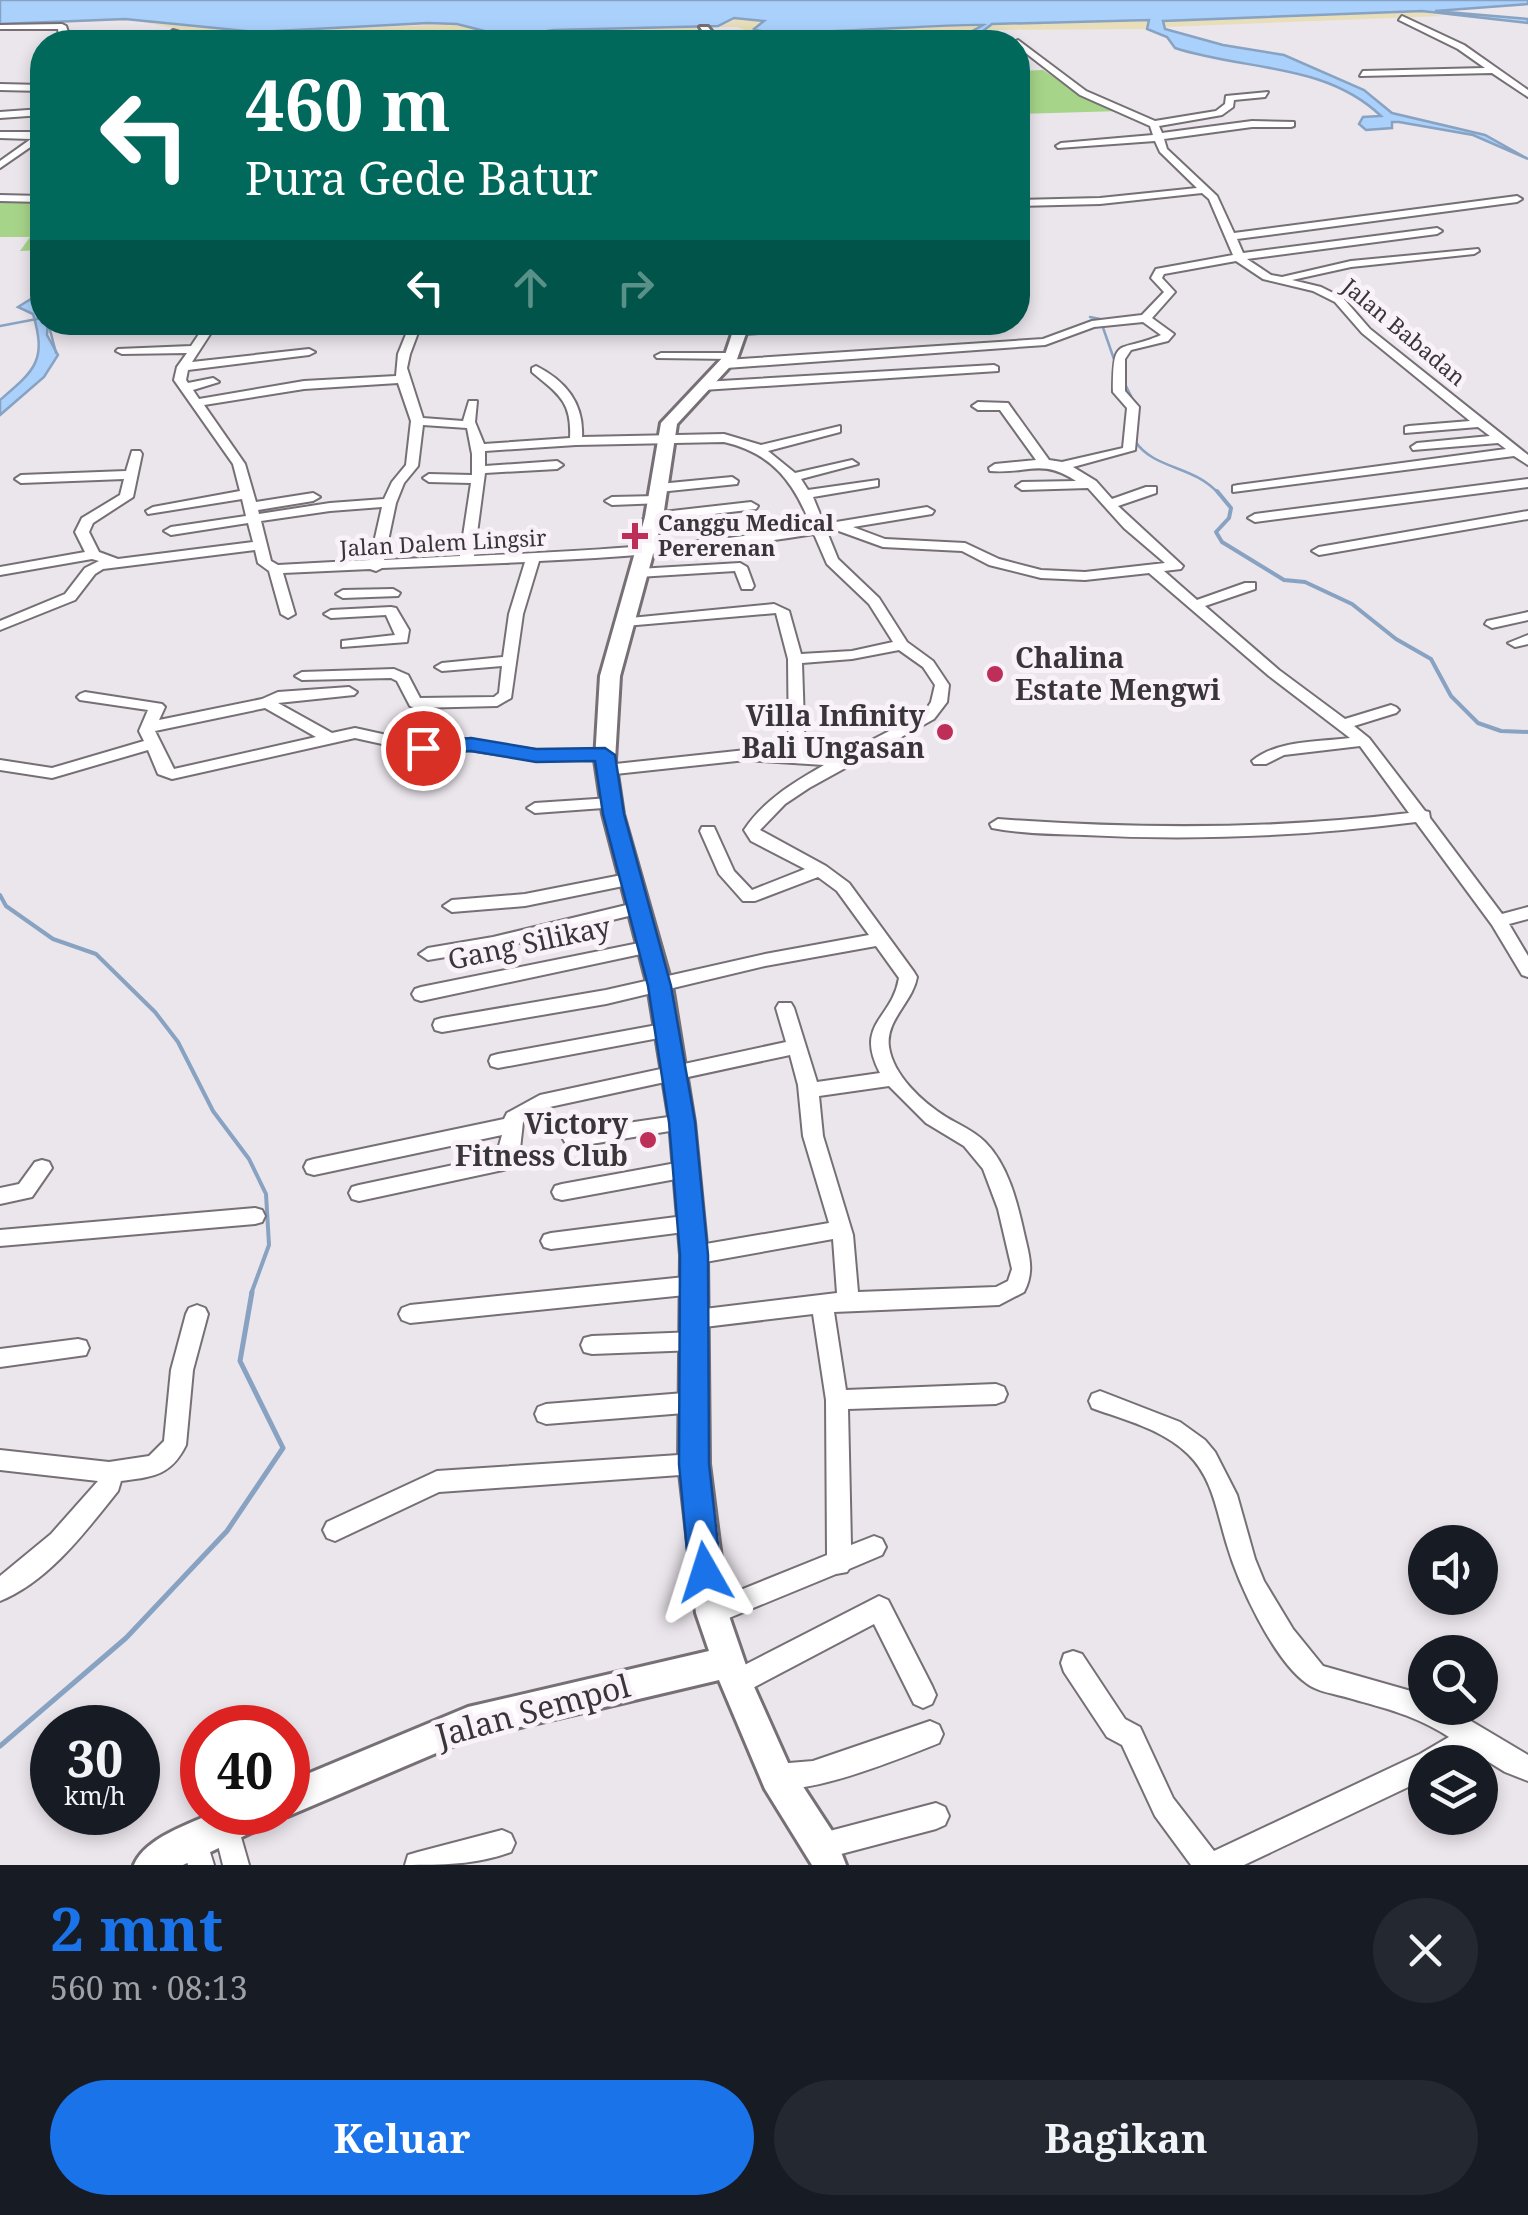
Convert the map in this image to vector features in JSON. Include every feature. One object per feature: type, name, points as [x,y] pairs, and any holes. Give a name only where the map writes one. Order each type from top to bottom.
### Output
[{"type":"street","points":[[1402,18],[1461,46],[1526,90]]},
{"type":"street","points":[[0,27],[62,26],[63,30]]},
{"type":"street","points":[[1030,51],[1084,93],[1154,124],[1219,113],[1230,105],[1229,98],[1265,94]]},
{"type":"street","points":[[1363,74],[1492,70]]},
{"type":"street","points":[[1439,82],[1505,78]]},
{"type":"street","points":[[0,90],[30,91]]},
{"type":"street","points":[[0,116],[30,113]]},
{"type":"street","points":[[1154,124],[1163,150],[1218,206],[1240,259]]},
{"type":"street","points":[[1061,146],[1252,124],[1291,124]]},
{"type":"street","points":[[0,135],[30,136]]},
{"type":"street","points":[[0,165],[30,144]]},
{"type":"street","points":[[1030,202],[1100,201],[1205,190]]},
{"type":"street","points":[[0,198],[30,199]]},
{"type":"street","points":[[1231,237],[1516,199]]},
{"type":"street","points":[[662,356],[729,360],[1046,342],[1092,324],[1145,318],[1170,292],[1156,278],[1160,271],[1437,232]]},
{"type":"street","points":[[1286,282],[1288,276],[1352,264],[1474,251]]},
{"type":"street","name":"Jalan Babadan","points":[[1240,259],[1256,272],[1317,289],[1339,300],[1366,331],[1528,461]]},
{"type":"street","points":[[1062,466],[1124,452],[1131,446],[1129,426],[1133,407],[1119,392],[1120,359],[1128,348],[1164,339],[1168,334],[1145,318]]},
{"type":"street","points":[[204,335],[180,377],[239,464],[264,563],[275,569],[288,614]]},
{"type":"street","points":[[376,566],[389,503],[398,482],[412,466],[416,422],[414,402],[403,379],[402,358],[412,335]]},
{"type":"street","points":[[739,335],[729,360],[673,414],[664,439],[657,502],[610,676],[605,762],[611,803],[660,986],[682,1122],[694,1255],[694,1464],[712,1614],[732,1673],[777,1777],[826,1856],[936,1816]]},
{"type":"street","points":[[122,351],[195,349]]},
{"type":"street","points":[[183,367],[309,352]]},
{"type":"street","points":[[703,386],[994,368]]},
{"type":"street","points":[[536,370],[574,402],[578,416],[576,441]]},
{"type":"street","points":[[197,403],[316,383],[403,379]]},
{"type":"street","points":[[184,388],[213,382]]},
{"type":"street","points":[[468,424],[473,404]]},
{"type":"street","points":[[978,406],[1004,406],[1039,460],[1045,463]]},
{"type":"street","points":[[416,422],[475,427],[479,448],[466,562]]},
{"type":"street","points":[[1409,430],[1484,423]]},
{"type":"street","points":[[759,448],[836,429]]},
{"type":"street","points":[[479,448],[576,441],[724,438],[759,448],[806,494],[832,560],[874,601],[902,645],[935,671],[942,685],[939,702],[928,716],[770,806],[752,830],[757,837],[820,870],[843,887],[908,977],[908,989],[883,1024],[878,1040],[885,1066],[932,1117],[970,1138],[993,1166],[1022,1269],[1017,1286],[999,1296],[848,1301],[592,1345]]},
{"type":"street","points":[[1417,446],[1501,439]]},
{"type":"street","points":[[1238,489],[1515,452]]},
{"type":"street","points":[[93,555],[84,542],[84,526],[126,497],[136,454]]},
{"type":"street","points":[[839,526],[884,543],[965,547],[994,562],[1041,574],[1085,576],[1154,570],[1176,564],[1092,484],[1062,466],[1045,463],[995,468]]},
{"type":"street","points":[[793,478],[852,464]]},
{"type":"street","points":[[429,478],[556,465]]},
{"type":"street","points":[[21,478],[130,474]]},
{"type":"street","points":[[657,502],[732,482]]},
{"type":"street","points":[[806,494],[873,482]]},
{"type":"street","points":[[1255,518],[1528,483]]},
{"type":"street","points":[[1022,486],[1092,484]]},
{"type":"street","points":[[1110,504],[1152,490]]},
{"type":"street","points":[[172,531],[250,507],[313,497]]},
{"type":"street","points":[[612,501],[751,506]]},
{"type":"street","points":[[153,511],[389,503]]},
{"type":"street","points":[[641,563],[927,511]]},
{"type":"street","points":[[1319,551],[1528,515]]},
{"type":"street","points":[[0,626],[70,596],[90,569],[116,562],[259,544]]},
{"type":"street","points":[[0,570],[93,555],[116,562]]},
{"type":"street","points":[[302,676],[394,673],[402,678],[415,702],[484,703],[506,695],[516,614],[533,558]]},
{"type":"street","name":"Jalan Dalem Lingsir","points":[[275,569],[533,558],[641,563]]},
{"type":"street","points":[[641,563],[740,567],[747,586]]},
{"type":"street","points":[[348,644],[402,639],[402,630],[391,610],[393,593],[408,565]]},
{"type":"street","points":[[1154,570],[1274,672],[1364,741],[1498,921],[1528,972]]},
{"type":"street","points":[[1198,604],[1250,586]]},
{"type":"street","points":[[343,594],[393,593]]},
{"type":"street","points":[[625,622],[776,608],[782,611],[796,659],[797,757]]},
{"type":"street","points":[[332,614],[391,610]]},
{"type":"street","points":[[1492,624],[1528,616]]},
{"type":"street","points":[[796,659],[852,655],[902,645]]},
{"type":"street","points":[[442,667],[510,661]]},
{"type":"street","points":[[0,765],[52,773],[150,736],[278,697],[349,692]]},
{"type":"street","points":[[85,697],[158,707],[150,736],[164,770],[172,774],[328,737],[367,733],[423,748],[471,745],[605,762],[718,756],[845,762]]},
{"type":"street","points":[[267,703],[328,737]]},
{"type":"street","points":[[1344,724],[1391,710]]},
{"type":"street","points":[[1260,761],[1281,750],[1364,741]]},
{"type":"street","points":[[534,808],[611,803]]},
{"type":"street","points":[[998,824],[1110,834],[1270,834],[1423,816]]},
{"type":"street","points":[[708,831],[727,874],[749,897],[820,870]]},
{"type":"street","points":[[452,906],[525,900],[632,879]]},
{"type":"street","points":[[428,954],[494,943],[639,908]]},
{"type":"street","points":[[1498,921],[1528,913]]},
{"type":"street","points":[[442,1025],[660,986],[766,960],[882,939]]},
{"type":"street","name":"Gang Silikay","points":[[421,994],[648,948]]},
{"type":"street","points":[[786,1008],[809,1090],[813,1136],[841,1229],[848,1301]]},
{"type":"street","points":[[498,1061],[668,1030]]},
{"type":"street","points":[[359,1193],[503,1162],[510,1148],[512,1125],[521,1112],[540,1102],[796,1046]]},
{"type":"street","points":[[809,1090],[895,1078]]},
{"type":"street","points":[[573,1139],[682,1122]]},
{"type":"street","points":[[314,1167],[512,1125]]},
{"type":"street","points":[[0,1196],[24,1191],[42,1168]]},
{"type":"street","points":[[562,1192],[687,1168]]},
{"type":"street","points":[[0,1238],[255,1216]]},
{"type":"street","points":[[551,1241],[692,1223]]},
{"type":"street","points":[[694,1255],[841,1229]]},
{"type":"street","points":[[410,1314],[695,1285]]},
{"type":"street","points":[[822,1306],[837,1400],[839,1564]]},
{"type":"street","points":[[0,1460],[109,1472],[156,1466],[168,1456],[180,1423],[182,1370],[197,1314]]},
{"type":"street","points":[[0,1358],[78,1348]]},
{"type":"street","points":[[837,1400],[996,1394]]},
{"type":"street","points":[[1100,1401],[1181,1436],[1206,1457],[1223,1489],[1252,1580],[1302,1663],[1325,1680],[1380,1692],[1428,1710],[1528,1768]]},
{"type":"street","points":[[546,1414],[697,1402]]},
{"type":"street","points":[[334,1530],[437,1482],[694,1464]]},
{"type":"street","points":[[0,1589],[36,1563],[88,1511],[110,1484],[109,1472]]},
{"type":"street","points":[[712,1614],[874,1547]]},
{"type":"street","points":[[732,1673],[880,1608],[923,1695]]},
{"type":"street","points":[[1073,1662],[1116,1728],[1132,1736],[1164,1807],[1212,1865],[1408,1773]]},
{"type":"street","name":"Jalan Sempol","points":[[310,1791],[468,1723],[732,1673]]},
{"type":"street","points":[[1459,1745],[1468,1732]]},
{"type":"street","points":[[777,1777],[812,1774],[930,1734]]},
{"type":"street","points":[[151,1865],[198,1852],[221,1835]]},
{"type":"street","points":[[236,1865],[240,1835]]},
{"type":"street","points":[[418,1865],[502,1843]]},
{"type":"green space","points":[[1043,70],[1089,99],[1120,111],[1030,114],[1030,71]]},
{"type":"green space","points":[[0,199],[30,200],[30,237],[0,237]]},
{"type":"green space","points":[[30,237],[30,251],[20,251]]},
{"type":"sand","points":[[1422,11],[1441,16],[1166,27],[1163,20]]},
{"type":"sand","points":[[738,18],[764,21],[760,30],[698,27],[726,24]]},
{"type":"sand","points":[[125,19],[237,30],[184,30],[132,20],[0,25]]},
{"type":"sand","points":[[1150,20],[1145,29],[988,30],[992,24]]},
{"type":"sand","points":[[457,24],[477,30],[307,30]]},
{"type":"sand","points":[[985,25],[976,30],[853,30],[928,26]]},
{"type":"sand","points":[[696,27],[697,30],[554,30]]},
{"type":"water","points":[[0,0],[1528,0],[1528,4],[1435,11],[1528,19],[1528,23],[1422,11],[1163,21],[1165,29],[1223,45],[1284,55],[1364,90],[1392,113],[1485,135],[1528,159],[1473,135],[1399,122],[1392,122],[1392,128],[1366,130],[1359,124],[1363,117],[1381,116],[1335,86],[1283,70],[1175,48],[1167,37],[1147,29],[1149,20],[992,24],[984,30],[974,30],[983,25],[758,30],[754,29],[764,21],[734,18],[718,26],[554,30],[480,30],[428,23],[237,30],[125,19],[0,24]]},
{"type":"water","points":[[30,300],[30,313],[18,307]]},
{"type":"water","points":[[38,335],[47,335],[58,355],[44,377],[0,415],[0,400],[30,372]]},
{"type":"waterway","points":[[1090,317],[1100,319],[1115,362]]},
{"type":"waterway","points":[[0,326],[30,320]]},
{"type":"waterway","points":[[51,335],[56,353]]},
{"type":"waterway","points":[[1123,380],[1136,406]]},
{"type":"waterway","points":[[1135,441],[1153,457],[1198,478],[1219,494]]},
{"type":"waterway","points":[[1217,491],[1231,508],[1229,518],[1216,532],[1222,542],[1284,580],[1305,582],[1352,604],[1396,639],[1431,659],[1451,696],[1478,723],[1501,731],[1528,732]]},
{"type":"waterway","points":[[0,895],[6,906],[53,939],[96,954],[155,1012],[178,1042],[213,1111],[249,1159],[266,1194],[269,1245],[251,1294]]},
{"type":"waterway","points":[[0,1746],[126,1638],[227,1531],[283,1448],[240,1361],[252,1292]]},
{"type":"place","name":"Canggu Medical Pererenan","points":[[635,536]]},
{"type":"place","name":"Chalina Estate Mengwi","points":[[995,674]]},
{"type":"place","name":"Villa Infinity Bali Ungasan","points":[[945,732]]},
{"type":"place","name":"Victory Fitness Club","points":[[648,1140]]},
{"type":"route","points":[[423,748],[462,744],[536,755],[605,755],[613,814],[660,986],[682,1122],[694,1255],[694,1464],[705,1572]]}]
